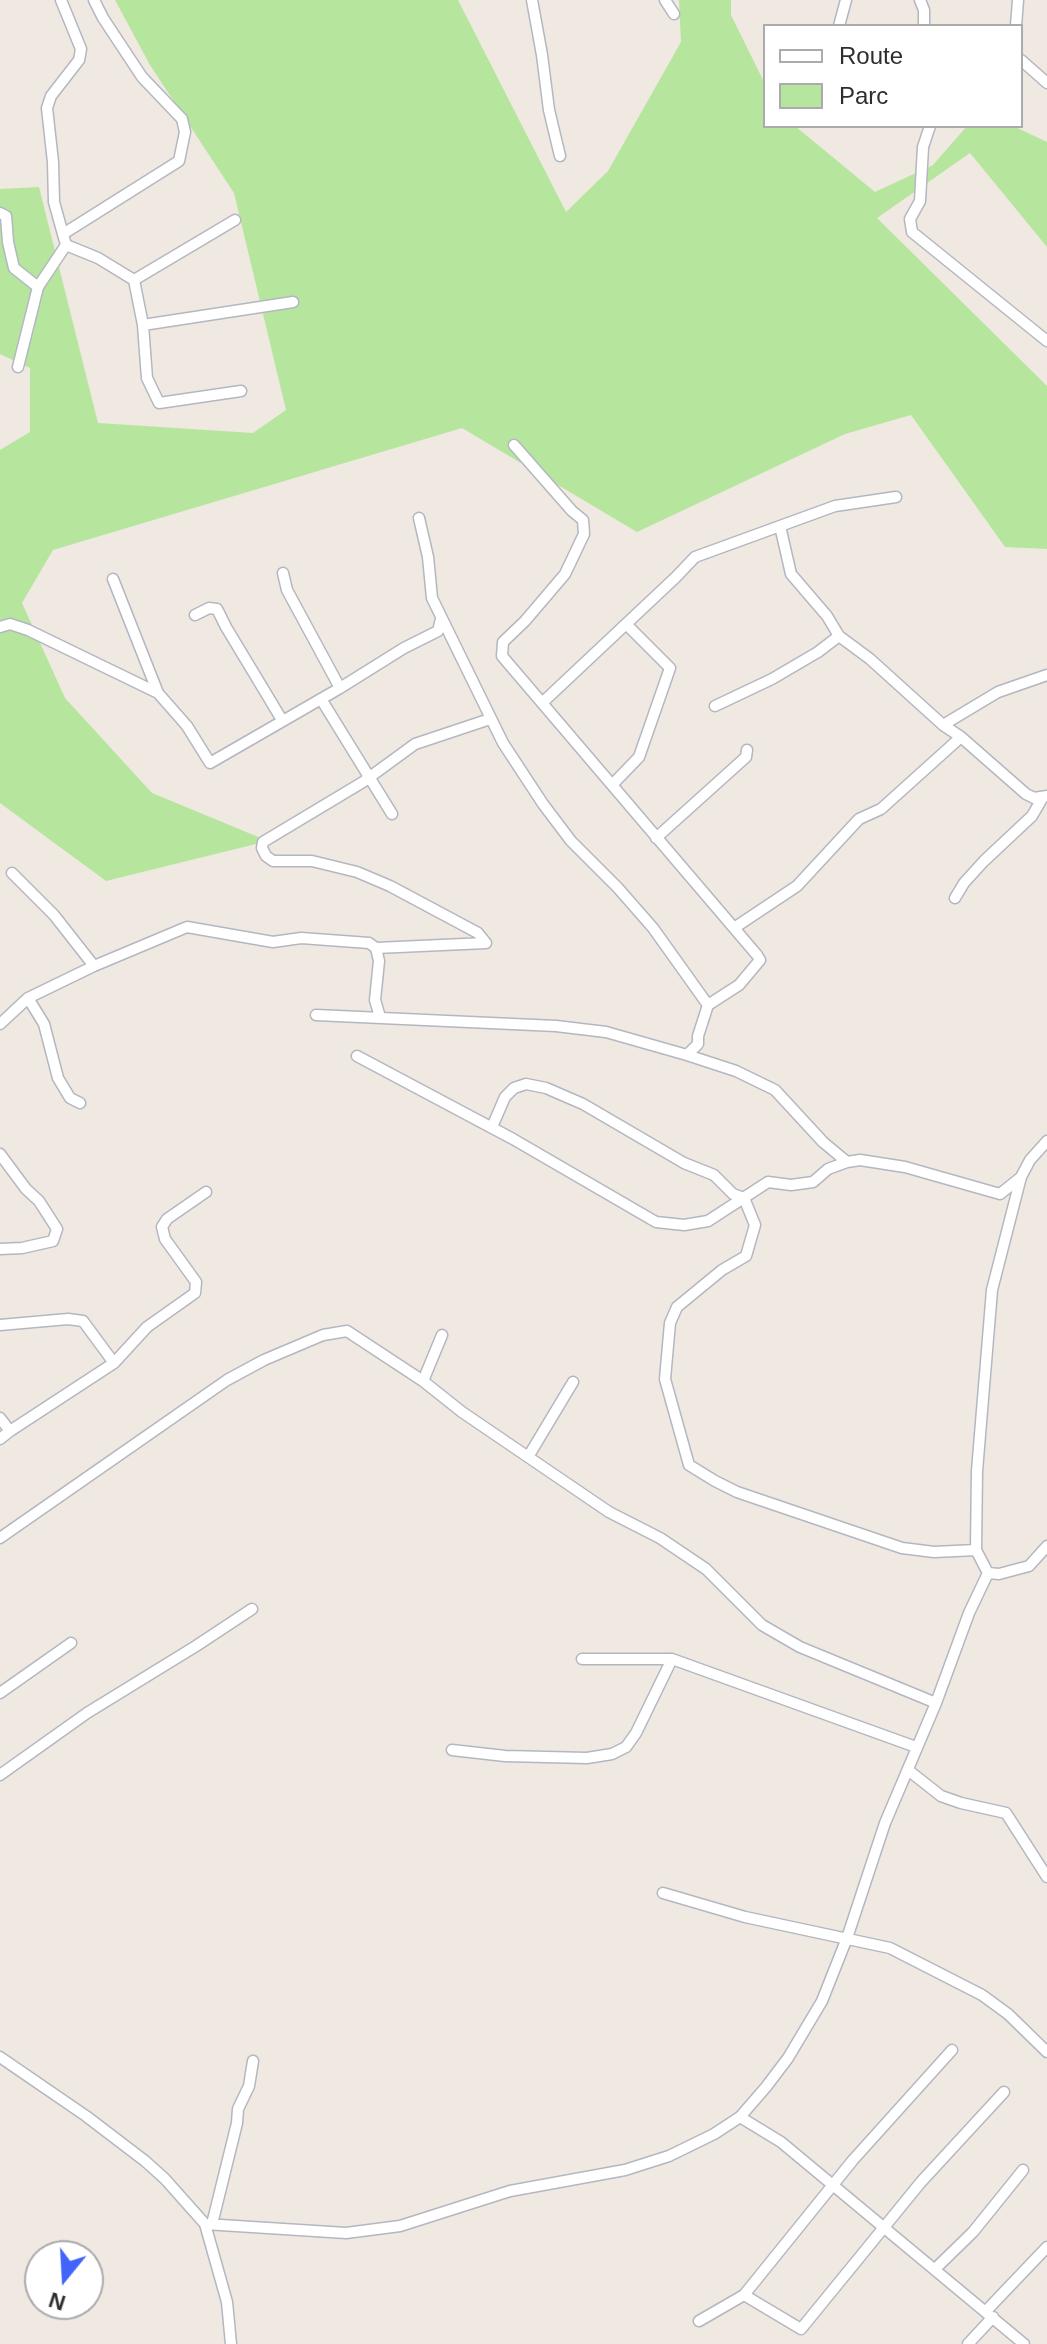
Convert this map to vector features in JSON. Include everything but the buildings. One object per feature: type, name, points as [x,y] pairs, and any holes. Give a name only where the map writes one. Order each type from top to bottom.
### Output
[{"type":"street","points":[[61,0],[81,49],[79,60],[51,96],[47,108],[54,202],[64,239],[134,280],[143,325],[147,378],[159,403],[241,391]]},
{"type":"street","points":[[18,367],[38,287],[64,239],[179,161],[185,132],[182,119],[142,77],[94,0]]},
{"type":"street","points":[[532,0],[549,110],[560,156]]},
{"type":"street","points":[[665,0],[674,14]]},
{"type":"street","points":[[840,24],[846,0]]},
{"type":"street","points":[[920,0],[924,24]]},
{"type":"street","points":[[1016,24],[1018,0]]},
{"type":"street","points":[[1023,62],[1047,83]]},
{"type":"street","points":[[929,128],[923,147],[920,201],[910,219],[912,232],[1047,341]]},
{"type":"street","points":[[0,213],[6,216],[14,268],[38,287]]},
{"type":"street","points":[[134,280],[235,220]]},
{"type":"street","points":[[143,325],[293,302]]},
{"type":"street","points":[[514,445],[583,520],[584,534],[565,574],[503,642],[502,656],[760,960],[739,985],[708,1005],[698,1044],[687,1055]]},
{"type":"street","points":[[542,703],[695,557],[835,506],[896,497]]},
{"type":"street","points":[[419,518],[428,557],[432,598],[490,719],[543,804],[571,841],[653,928],[708,1005]]},
{"type":"street","points":[[780,526],[791,574],[827,616],[839,636],[1026,794],[1034,798],[1045,796]]},
{"type":"street","points":[[283,573],[287,590],[340,688]]},
{"type":"street","points":[[113,579],[158,693],[187,726],[210,763],[438,631],[441,619]]},
{"type":"street","points":[[195,615],[209,608],[217,609],[282,720]]},
{"type":"street","points":[[0,627],[10,624],[28,630],[158,693]]},
{"type":"street","points":[[612,785],[639,757],[670,668],[627,625]]},
{"type":"street","points":[[715,706],[772,679],[839,636]]},
{"type":"street","points":[[943,725],[998,692],[1047,675]]},
{"type":"street","points":[[321,699],[392,814]]},
{"type":"street","points":[[0,1024],[28,998],[187,927],[273,942],[301,938],[369,943],[376,948],[486,943],[478,933],[357,872],[312,861],[273,861],[262,848],[263,842],[368,778],[415,744],[490,719]]},
{"type":"street","points":[[734,928],[797,886],[859,819],[881,809],[961,737]]},
{"type":"street","points":[[656,838],[746,757],[747,750]]},
{"type":"street","points":[[955,898],[984,861],[1032,816],[1045,796]]},
{"type":"street","points":[[12,873],[54,915],[94,966]]},
{"type":"street","points":[[376,948],[379,961],[375,1000],[380,1017]]},
{"type":"street","points":[[28,998],[44,1024],[58,1078],[70,1098],[80,1103]]},
{"type":"street","points":[[316,1015],[556,1026],[606,1032],[736,1071],[775,1090],[823,1142],[847,1162]]},
{"type":"street","points":[[357,1056],[492,1127],[656,1222],[684,1225],[708,1221],[768,1182],[791,1185],[813,1182],[828,1169],[860,1160],[905,1167],[1000,1194],[1021,1177]]},
{"type":"street","points":[[492,1127],[505,1097],[514,1088],[526,1084],[546,1088],[583,1104],[684,1163],[714,1175],[733,1194],[744,1198],[755,1225],[746,1256],[722,1270],[677,1307],[670,1323],[665,1379],[689,1465],[737,1492],[902,1548],[934,1552],[976,1550]]},
{"type":"street","points":[[988,1573],[976,1550],[977,1471],[992,1290],[1021,1177],[1030,1160],[1047,1141]]},
{"type":"street","points":[[0,1154],[39,1201],[57,1229],[53,1241],[0,1249]]},
{"type":"street","points":[[0,1439],[114,1363],[147,1327],[195,1293],[196,1282],[165,1239],[162,1227],[167,1219],[206,1192]]},
{"type":"street","points":[[0,1325],[68,1319],[83,1321],[114,1363]]},
{"type":"street","points":[[0,1538],[227,1380],[264,1360],[323,1335],[347,1331],[609,1512],[660,1538],[706,1569],[762,1625],[781,1637],[936,1703]]},
{"type":"street","points":[[423,1381],[442,1335]]},
{"type":"street","points":[[528,1457],[573,1382]]},
{"type":"street","points":[[0,1418],[10,1431]]},
{"type":"street","points":[[988,1573],[999,1574],[1029,1566],[1047,1546]]},
{"type":"street","points":[[0,2057],[145,2161],[208,2224],[346,2233],[400,2226],[510,2191],[650,2163],[714,2134],[740,2117],[788,2058],[822,2001],[847,1938],[872,1860],[969,1613],[988,1573]]},
{"type":"street","points":[[0,1775],[87,1713],[252,1609]]},
{"type":"street","points":[[0,1693],[71,1643]]},
{"type":"street","points":[[582,1659],[672,1659],[916,1747]]},
{"type":"street","points":[[452,1750],[505,1756],[587,1758],[612,1754],[626,1747],[636,1733],[672,1659]]},
{"type":"street","points":[[908,1770],[941,1796],[1006,1813],[1047,1877]]},
{"type":"street","points":[[663,1893],[787,1927],[847,1938],[898,1952],[982,1995],[1008,2014],[1047,2052]]},
{"type":"street","points":[[699,2321],[744,2295],[873,2136],[952,2050]]},
{"type":"street","points":[[231,2344],[227,2302],[208,2224],[237,2123],[238,2109],[249,2086],[253,2061]]},
{"type":"street","points":[[744,2295],[801,2329],[921,2182],[1004,2092]]},
{"type":"street","points":[[740,2117],[781,2142],[1024,2344]]},
{"type":"street","points":[[935,2269],[973,2232],[1023,2170]]},
{"type":"street","points":[[968,2344],[1047,2249]]},
{"type":"green space","points":[[115,0],[458,0],[566,212],[608,171],[681,42],[679,0],[731,0],[731,15],[763,80],[763,128],[797,128],[875,192],[933,165],[965,128],[1017,128],[1047,142],[1047,247],[970,153],[877,218],[1047,386],[1047,549],[1005,547],[911,415],[845,434],[637,532],[462,428],[53,550],[22,603],[65,698],[152,793],[268,841],[106,881],[0,803],[0,450],[30,432],[30,368],[0,354],[0,189],[39,187],[98,423],[253,433],[286,410],[234,193],[150,65]]}]
